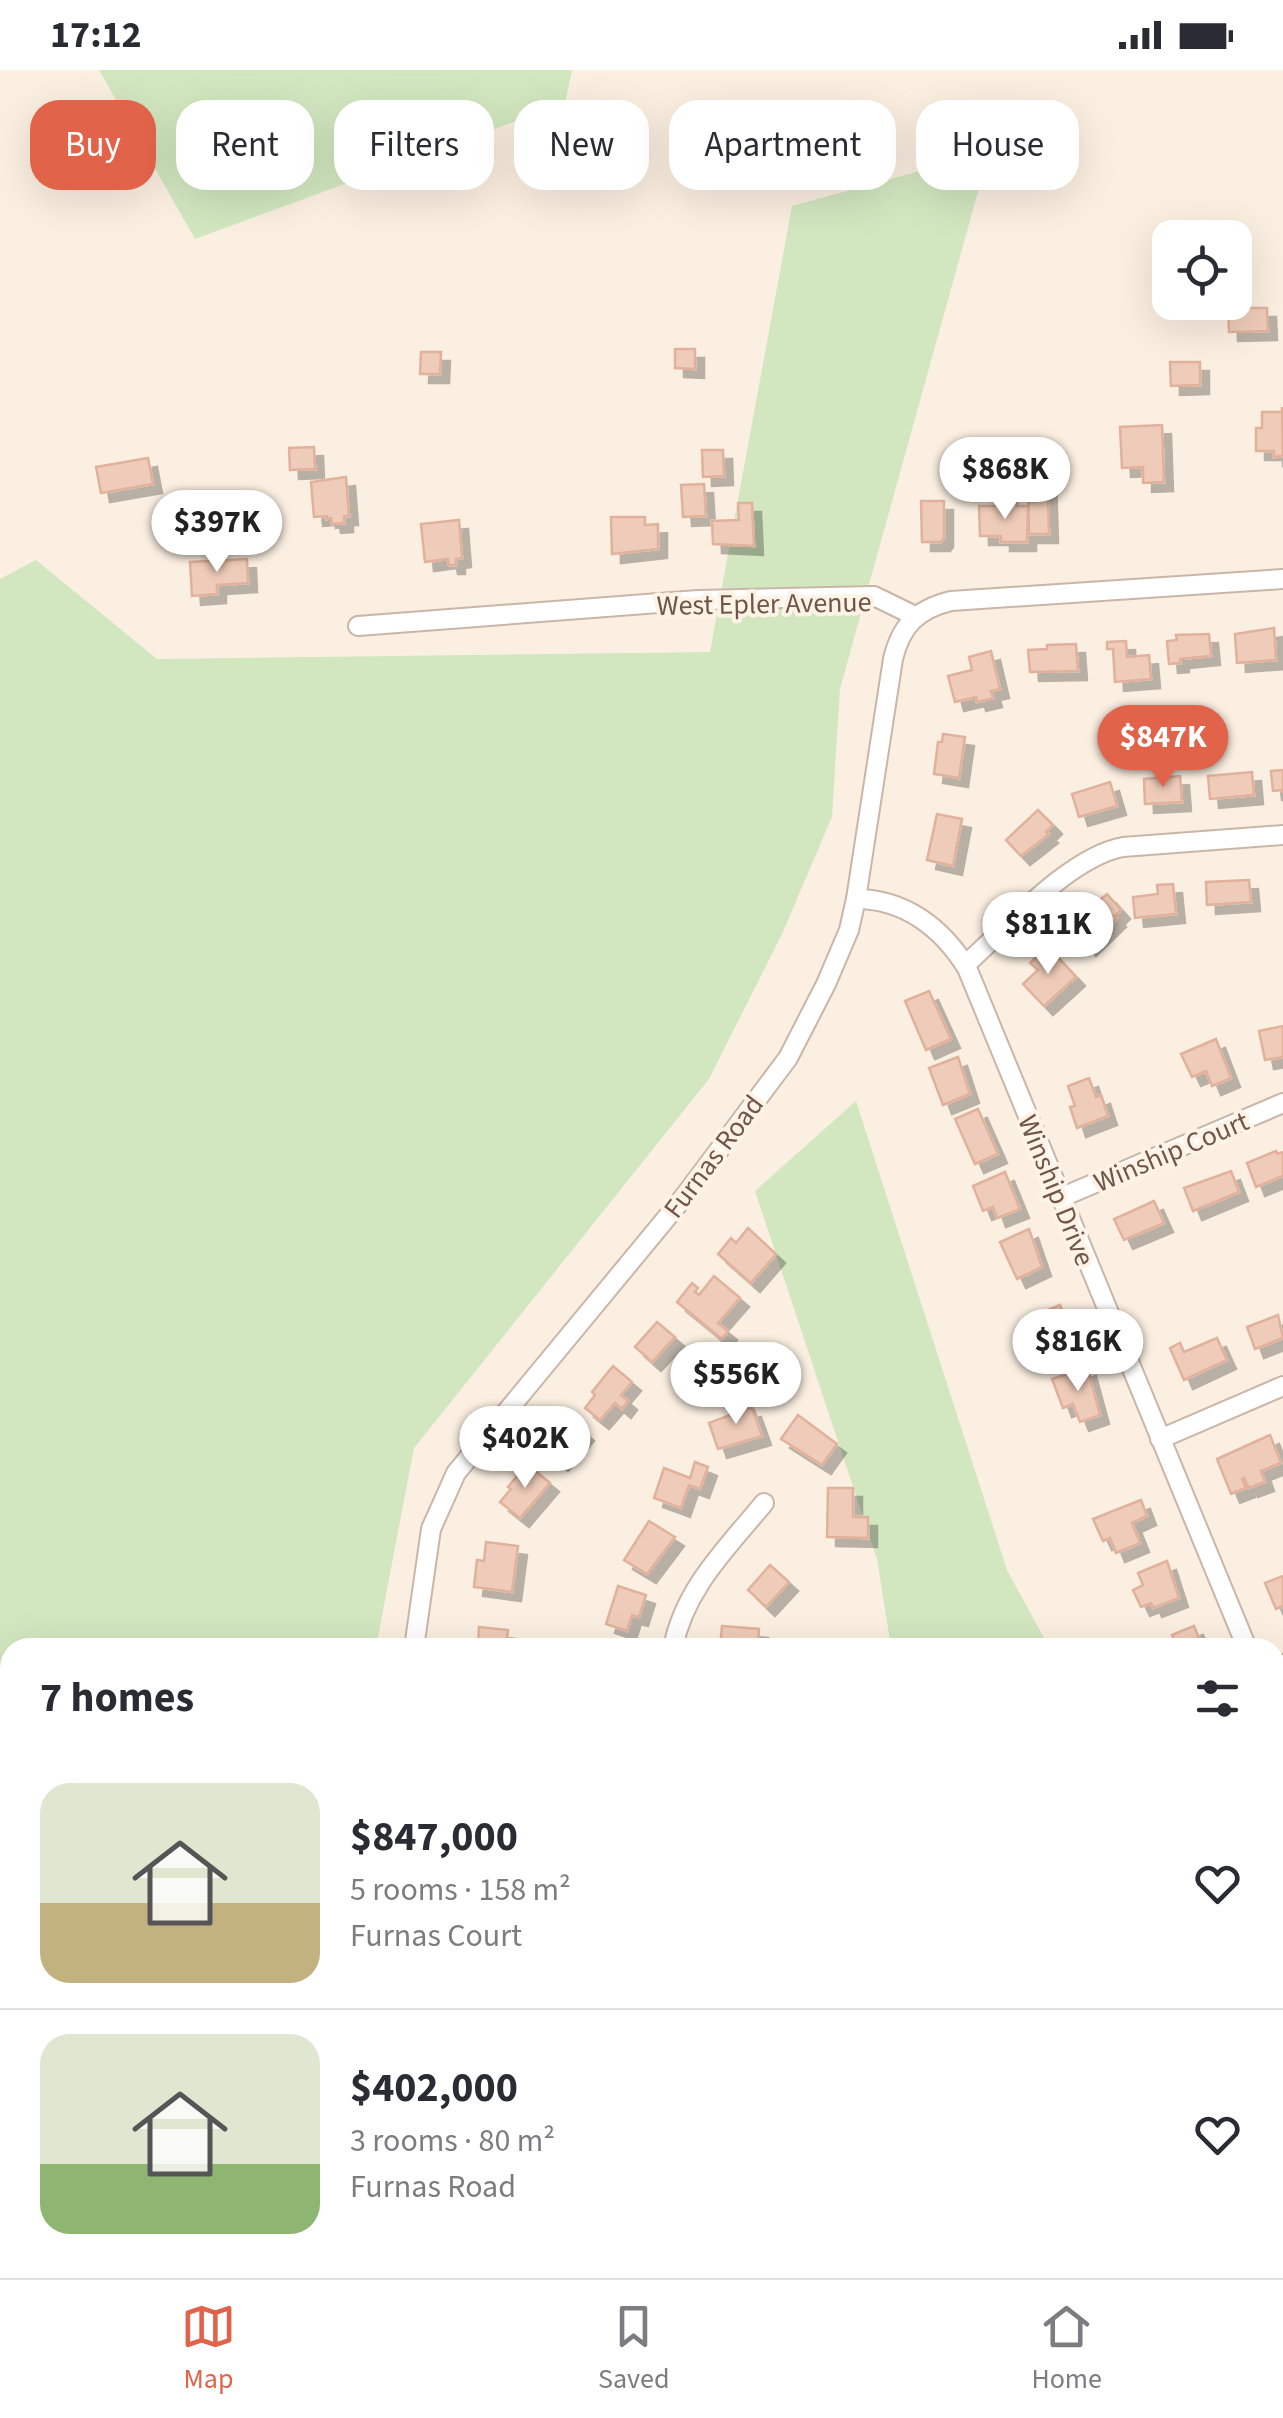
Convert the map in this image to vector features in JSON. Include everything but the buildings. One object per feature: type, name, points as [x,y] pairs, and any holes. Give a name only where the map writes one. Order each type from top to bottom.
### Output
[{"type":"street","points":[[915,616],[929,607],[951,602],[1283,579]]},
{"type":"street","name":"West Epler Avenue","points":[[358,626],[698,600],[874,596],[915,616]]},
{"type":"street","name":"Furnas Road","points":[[415,1638],[431,1530],[456,1473],[683,1198],[788,1058],[826,984],[856,900],[893,658],[898,639],[915,616]]},
{"type":"street","points":[[965,965],[1072,870],[1099,853],[1123,846],[1283,836]]},
{"type":"street","name":"Winship Drive","points":[[856,900],[883,902],[916,915],[938,930],[965,965],[1244,1638]]},
{"type":"street","name":"Winship Court","points":[[1060,1198],[1283,1104]]},
{"type":"street","points":[[1160,1439],[1283,1386]]},
{"type":"street","points":[[676,1638],[699,1582],[764,1503]]},
{"type":"green space","points":[[99,70],[572,70],[566,100],[514,100],[514,122],[494,129],[494,100],[334,100],[334,188],[195,239],[156,170],[156,100],[116,100]]},
{"type":"green space","points":[[916,172],[916,190],[978,190],[840,689],[832,817],[782,934],[709,1079],[414,1448],[378,1638],[0,1638],[0,579],[36,560],[157,659],[710,652],[792,206],[850,190],[896,190],[896,177]]},
{"type":"green space","points":[[856,1101],[1007,1570],[1044,1638],[890,1638],[877,1559],[755,1191]]}]
